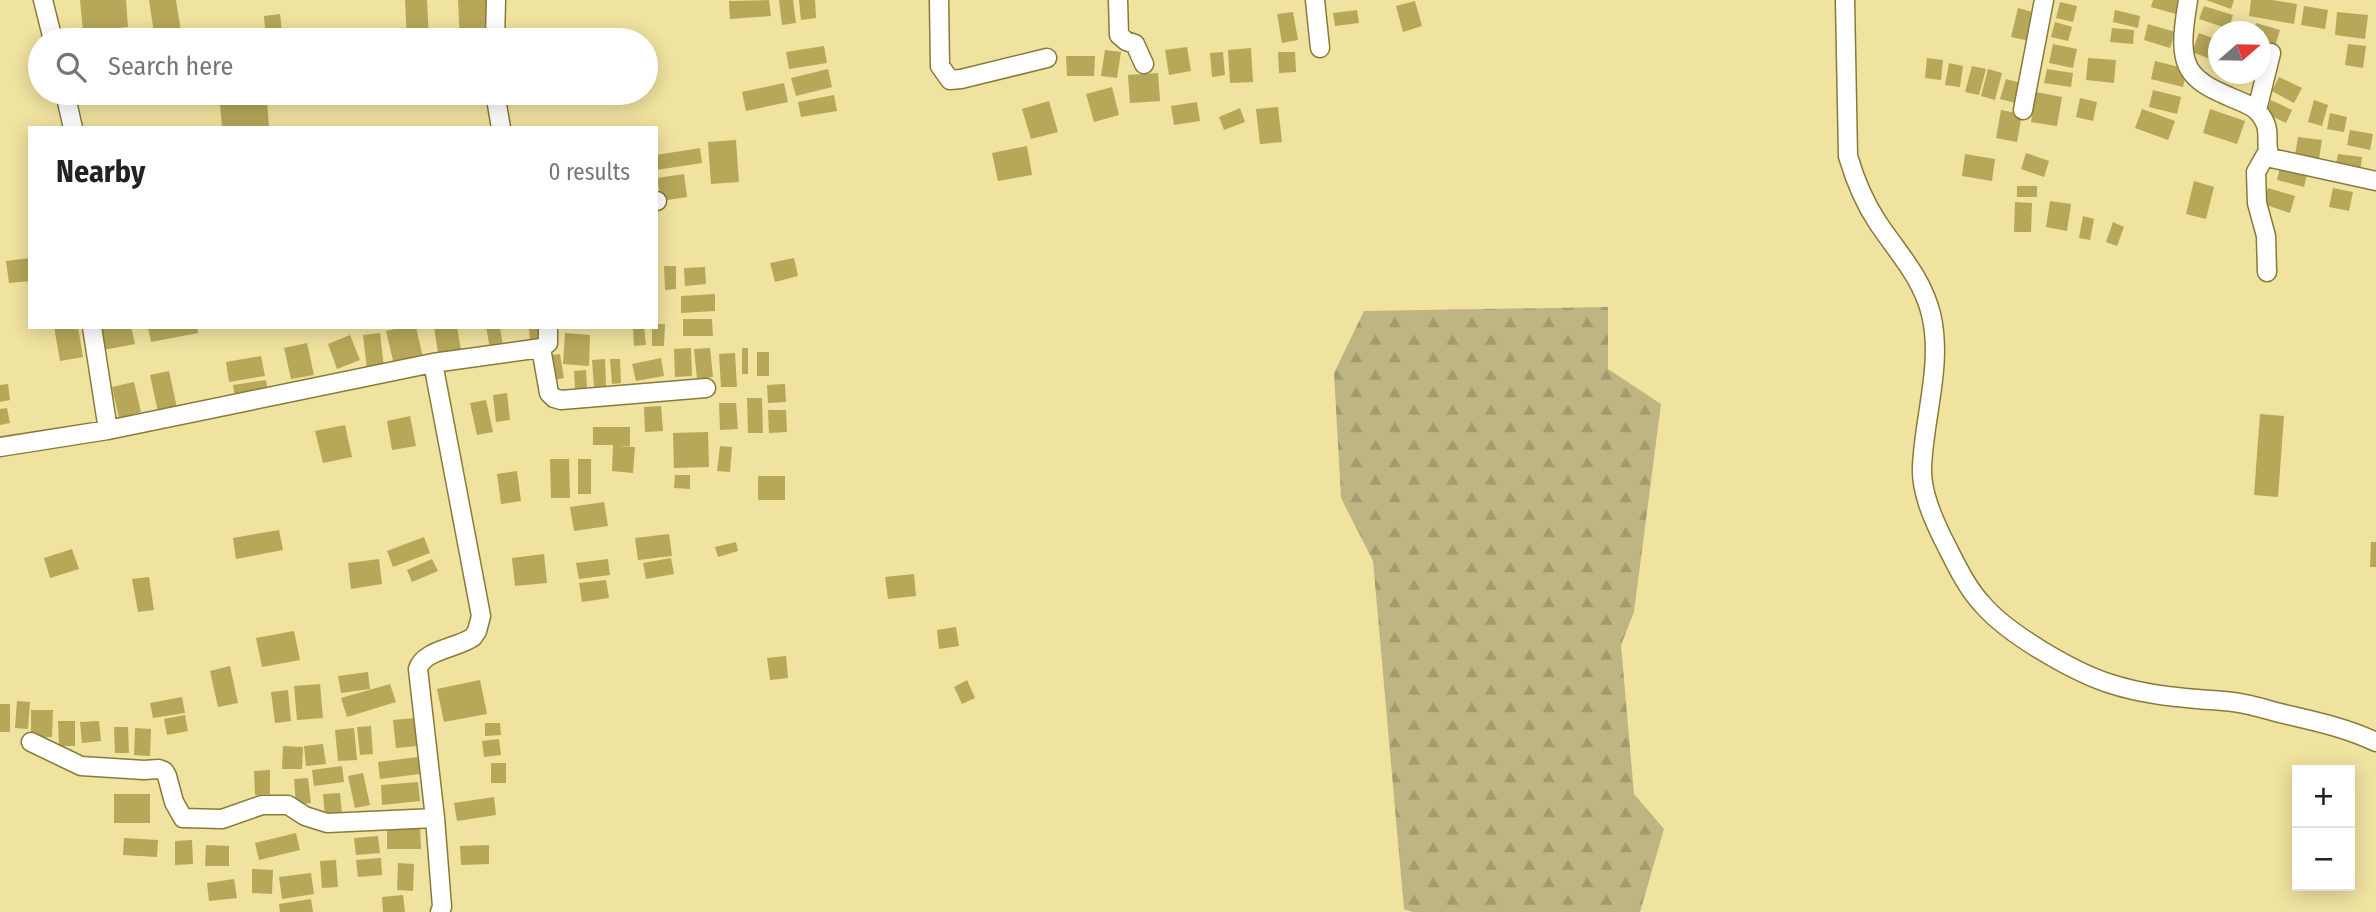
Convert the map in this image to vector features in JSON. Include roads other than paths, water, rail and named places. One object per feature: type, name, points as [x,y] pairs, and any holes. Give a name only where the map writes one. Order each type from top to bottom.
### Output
[{"type":"street","points":[[43,0],[50,28]]},
{"type":"street","points":[[495,28],[496,0]]},
{"type":"street","points":[[940,0],[940,66],[950,80],[1047,58]]},
{"type":"street","points":[[1118,0],[1119,36],[1135,44],[1144,64]]},
{"type":"street","points":[[1315,0],[1320,48]]},
{"type":"street","points":[[1845,0],[1848,156],[1854,180],[1877,222],[1919,279],[1930,311],[1935,332],[1935,353],[1922,469],[1925,495],[1948,549],[1982,604],[2004,625],[2075,669],[2106,682],[2145,694],[2237,703],[2351,730],[2376,742]]},
{"type":"street","points":[[2023,110],[2044,0]]},
{"type":"street","points":[[2188,0],[2182,43],[2191,73],[2205,85],[2257,110],[2267,125],[2267,151],[2256,172],[2257,203],[2266,236],[2267,272]]},
{"type":"street","points":[[2257,110],[2272,52]]},
{"type":"street","points":[[68,105],[73,126]]},
{"type":"street","points":[[496,105],[500,126]]},
{"type":"street","points":[[2267,151],[2272,158],[2376,181]]},
{"type":"street","points":[[92,329],[108,430]]},
{"type":"street","points":[[0,447],[108,430],[433,363],[541,348],[548,344],[548,329]]},
{"type":"street","points":[[541,348],[549,393],[561,400],[706,388]]},
{"type":"street","points":[[433,363],[481,616],[473,637],[426,657],[418,669],[435,818],[442,907],[440,912]]},
{"type":"street","points":[[31,742],[81,766],[164,771],[174,802],[183,818],[222,819],[262,805],[288,805],[305,816],[327,822],[435,818]]}]
